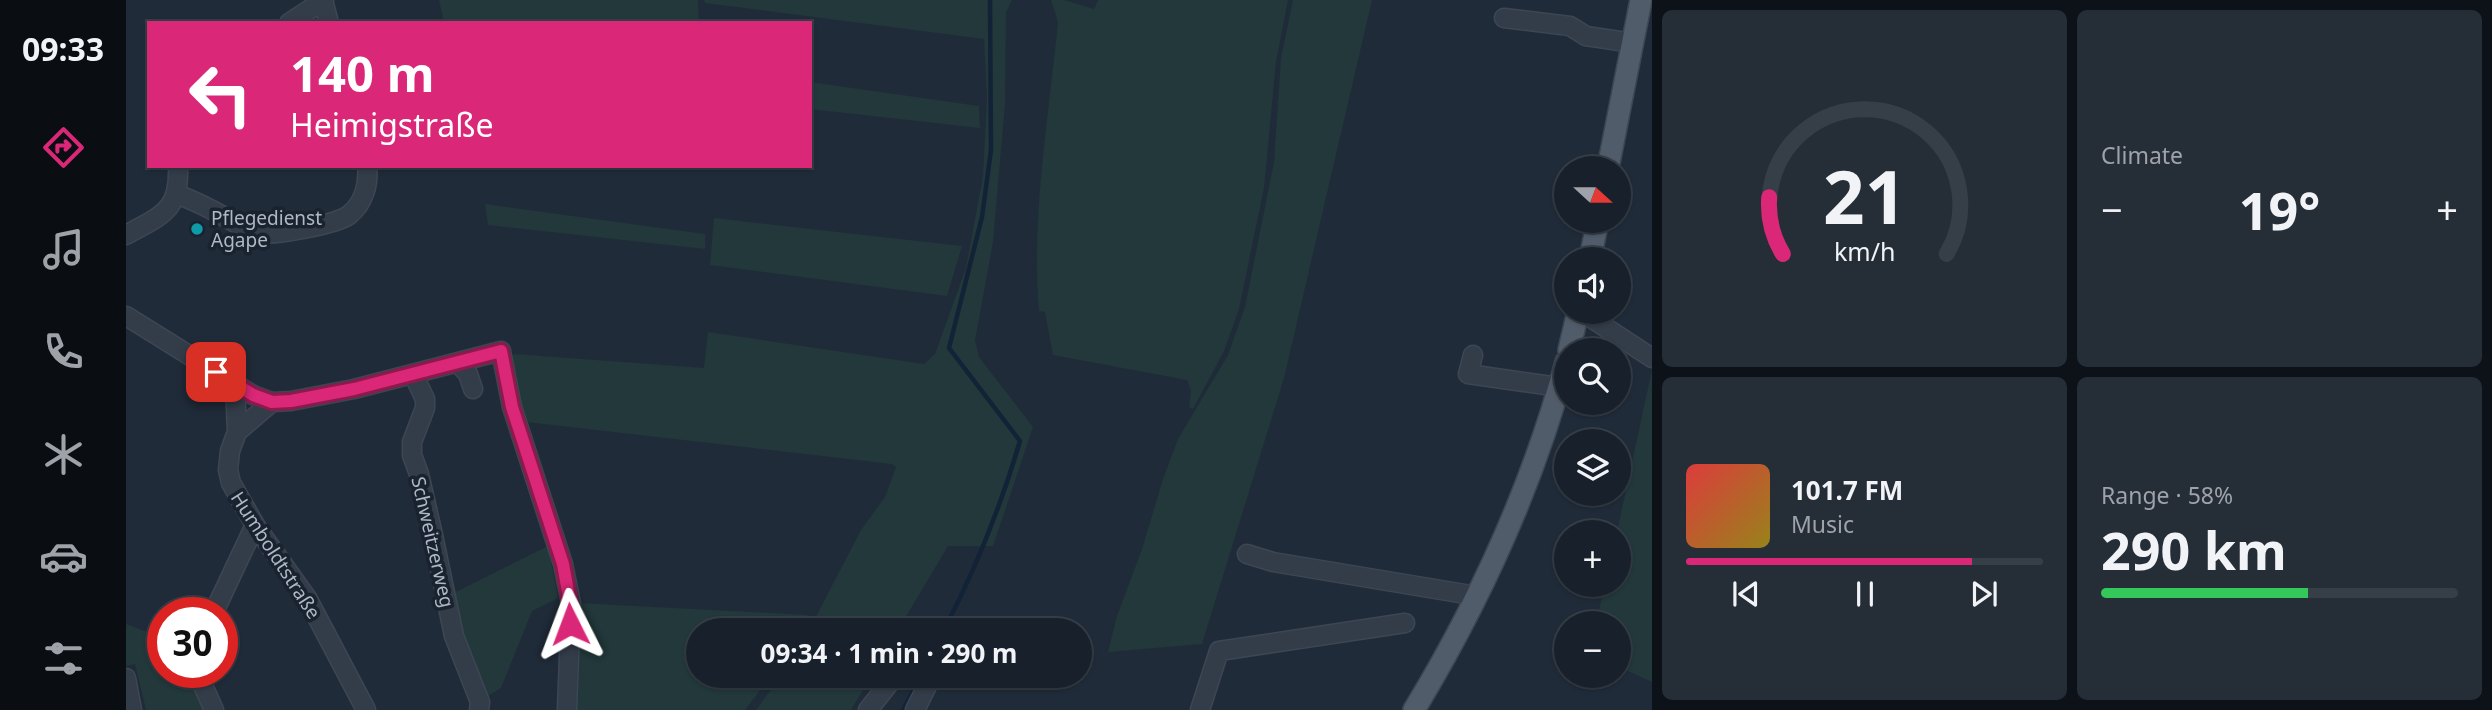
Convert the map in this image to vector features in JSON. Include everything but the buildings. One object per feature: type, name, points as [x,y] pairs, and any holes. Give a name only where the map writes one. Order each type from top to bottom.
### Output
[{"type":"main road","points":[[1610,156],[1641,0]]},
{"type":"main road","points":[[1414,710],[1477,596],[1526,484],[1554,402]]},
{"type":"street","points":[[292,21],[324,0],[329,21]]},
{"type":"street","points":[[1504,18],[1570,26],[1587,36],[1633,43]]},
{"type":"street","points":[[126,235],[163,214],[177,194],[178,168]]},
{"type":"street","points":[[177,194],[238,225],[262,233],[286,232],[348,216],[366,189],[367,168]]},
{"type":"street","points":[[126,316],[235,385],[272,402],[354,389],[501,351],[512,407],[546,528],[563,564],[570,603],[567,710]]},
{"type":"street","points":[[1599,324],[1652,358]]},
{"type":"street","points":[[1473,355],[1468,374],[1554,386]]},
{"type":"street","points":[[458,363],[468,374],[473,389]]},
{"type":"street","name":"Schweitzerweg","points":[[413,374],[425,399],[425,408],[412,442],[411,455],[419,474],[454,636],[480,702],[480,710]]},
{"type":"street","name":"Humboldtstraße","points":[[235,385],[237,432],[230,451],[228,470],[231,483],[254,525],[307,598],[366,710]]},
{"type":"street","points":[[237,432],[272,402]]},
{"type":"street","points":[[221,597],[254,525]]},
{"type":"street","points":[[1247,554],[1273,562],[1477,596]]},
{"type":"street","points":[[1202,703],[1219,650],[1405,623]]},
{"type":"street","points":[[126,678],[132,710]]},
{"type":"street","points":[[204,688],[214,710]]},
{"type":"street","points":[[868,710],[885,688]]},
{"type":"street","points":[[915,710],[926,688]]},
{"type":"green space","points":[[439,0],[698,0],[699,21],[444,21]]},
{"type":"green space","points":[[704,0],[1012,0],[1006,12],[1005,104],[993,242],[975,341],[979,357],[1033,427],[993,546],[948,546],[905,618],[815,618],[861,530],[885,497],[896,467],[892,464],[526,422],[508,359],[515,354],[704,368],[708,332],[924,364],[935,354],[966,268],[983,176],[987,97],[984,39],[705,3]]},
{"type":"green space","points":[[1051,0],[1064,0],[1094,9],[1098,0],[1288,0],[1276,62],[1264,188],[1239,309],[1224,351],[1193,409],[1189,407],[1191,390],[1187,380],[1053,355],[1045,312],[1039,311],[1037,276],[1042,166],[1058,22]]},
{"type":"green space","points":[[1293,0],[1372,0],[1284,378],[1202,644],[1108,652],[1117,616],[1178,439],[1228,355],[1245,307],[1274,162],[1281,58]]},
{"type":"green space","points":[[812,82],[979,106],[980,128],[812,109]]},
{"type":"green space","points":[[485,204],[705,234],[705,249],[488,225]]},
{"type":"green space","points":[[714,218],[962,246],[947,296],[710,265]]},
{"type":"green space","points":[[1652,369],[1652,682],[1631,672],[1631,611],[1599,611],[1602,597],[1631,597],[1631,520],[1620,520],[1623,506],[1631,506],[1631,467]]},
{"type":"green space","points":[[548,546],[558,598],[532,611],[501,688],[488,696],[463,639],[452,594]]},
{"type":"green space","points":[[578,603],[808,615],[806,618],[686,618],[686,688],[762,688],[745,710],[575,710]]},
{"type":"green space","points":[[126,624],[147,632],[147,688],[200,688],[210,710],[146,710],[135,664],[126,666]]},
{"type":"green space","points":[[772,688],[864,688],[851,710],[756,710]]},
{"type":"waterway","points":[[950,618],[986,537],[1020,441],[949,348],[982,217],[991,150],[990,0]]},
{"type":"waterway","points":[[903,710],[915,688]]},
{"type":"place","name":"Pflegedienst Agape","points":[[197,229]]},
{"type":"route","points":[[216,372],[253,395],[272,402],[291,401],[354,389],[501,351],[512,407],[563,564],[570,603],[570,624]]}]
